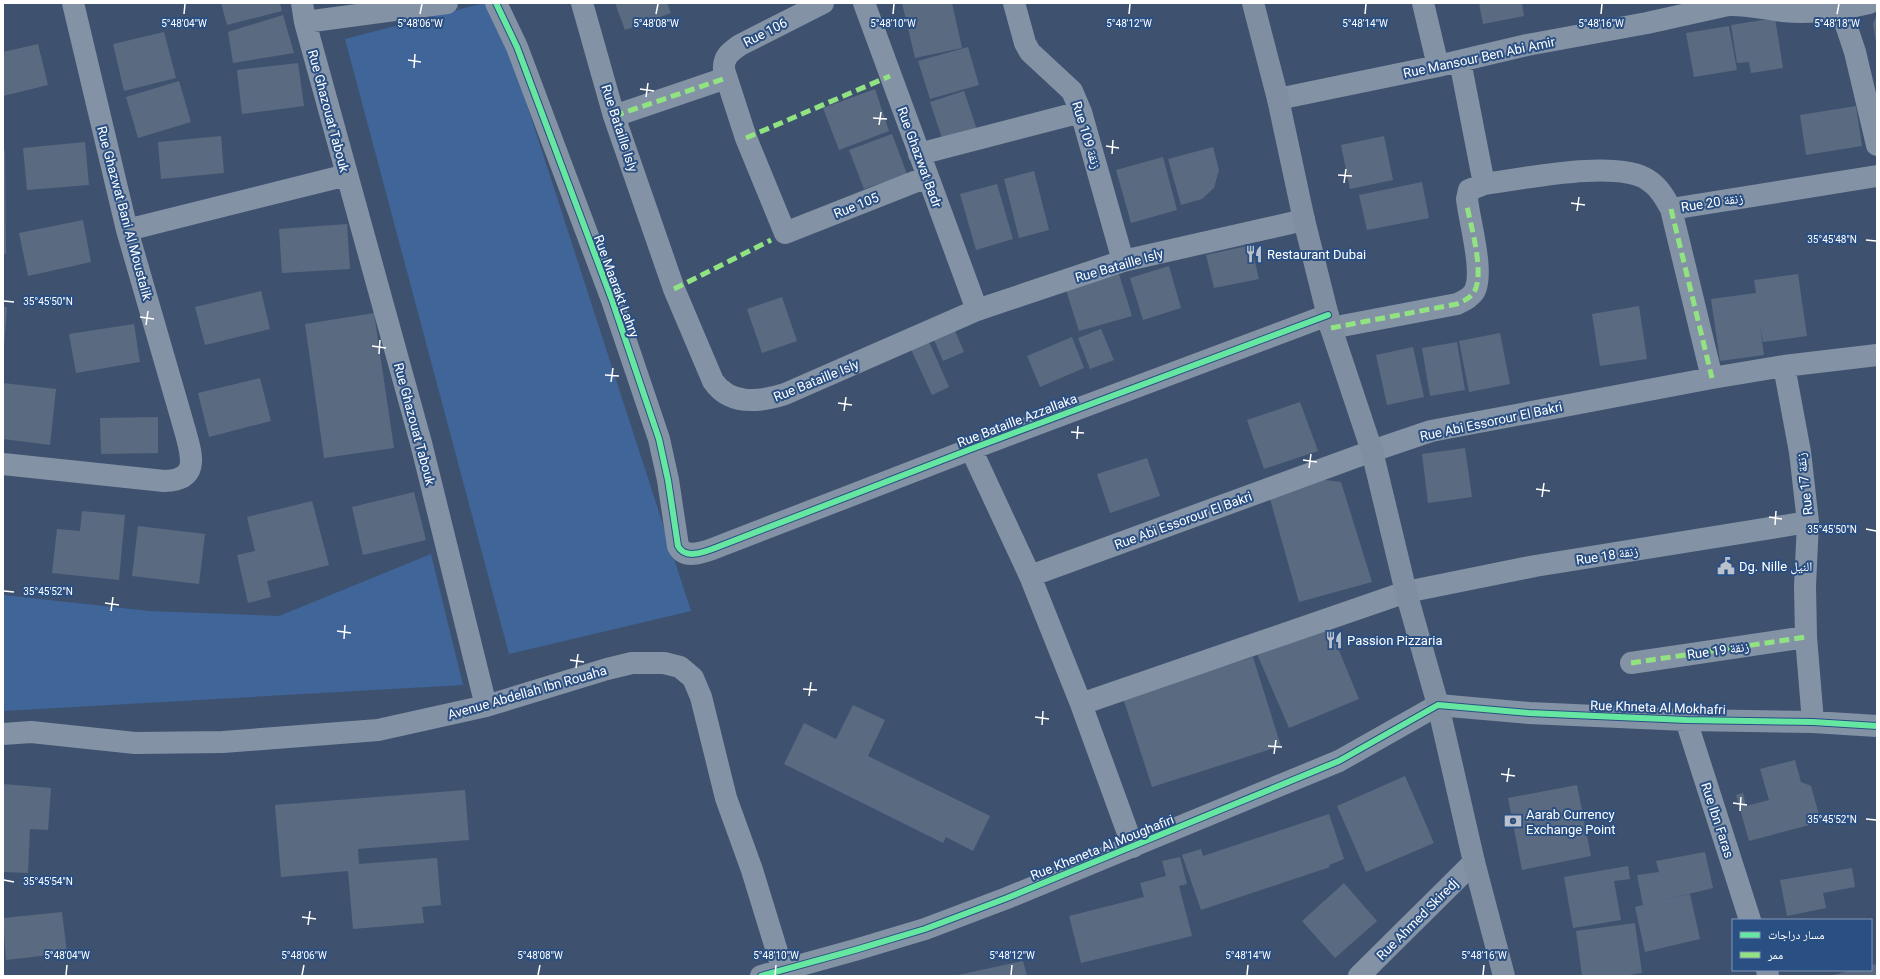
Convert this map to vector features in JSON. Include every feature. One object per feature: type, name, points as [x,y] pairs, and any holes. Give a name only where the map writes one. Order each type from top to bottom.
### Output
[{"type":"main road","points":[[1253,3],[1278,99],[1304,220],[1329,321],[1372,451],[1406,592],[1438,705],[1474,862],[1504,976]]},
{"type":"street","name":"Rue Ghazwat Bani Al Moustalik","points":[[3,464],[148,480],[171,480],[185,476],[191,467],[191,460],[178,403],[127,230],[73,3]]},
{"type":"street","points":[[304,13],[448,3]]},
{"type":"street","name":"Rue Maarakt Lahry","points":[[496,3],[517,47],[612,300],[659,438],[668,480],[678,546],[687,554],[698,553],[715,548]]},
{"type":"street","name":"Rue Bataille Isly","points":[[582,3],[614,116],[674,289],[707,371],[716,386],[722,391],[740,400],[760,401],[773,398],[829,376],[977,310],[1123,261],[1304,220]]},
{"type":"street","name":"Rue 106","points":[[726,76],[724,66],[725,58],[733,50],[823,3]]},
{"type":"street","name":"Rue Ghazwat Badr","points":[[864,3],[977,310]]},
{"type":"street","name":"Rue 109 زنقة","points":[[1014,3],[1025,43],[1030,52],[1072,91],[1081,112],[1123,261]]},
{"type":"street","points":[[1423,3],[1438,66]]},
{"type":"street","name":"Rue Mansour Ben Abi Amir","points":[[1278,99],[1438,66],[1528,45],[1647,23],[1728,5],[1740,4],[1769,10],[1803,12],[1841,10],[1869,3]]},
{"type":"street","points":[[1841,10],[1855,52],[1877,145]]},
{"type":"street","name":"Rue Ghazouat Tabouk","points":[[304,13],[421,443],[486,706]]},
{"type":"street","points":[[1460,61],[1484,184],[1600,170],[1630,172],[1649,180],[1664,196],[1671,209]]},
{"type":"street","points":[[614,116],[726,76]]},
{"type":"street","name":"Rue 105","points":[[726,76],[746,138],[785,233],[927,177]]},
{"type":"street","points":[[919,154],[1081,112]]},
{"type":"street","points":[[127,230],[347,175]]},
{"type":"street","name":"Rue 20 زنقة","points":[[1712,378],[1671,209],[1877,176]]},
{"type":"street","name":"Rue Bataille Azzallaka","points":[[715,548],[971,449],[1329,321],[1457,304],[1470,297],[1475,291],[1478,276],[1467,195],[1471,189],[1484,184]]},
{"type":"street","name":"Rue Abi Essorour El Bakri","points":[[1030,576],[1372,451],[1431,431],[1712,378],[1784,366],[1877,355]]},
{"type":"street","name":"Rue 17 زنقة","points":[[1784,366],[1800,452],[1808,522],[1805,586],[1806,637],[1812,722]]},
{"type":"street","points":[[971,449],[1030,576],[1080,704],[1133,847]]},
{"type":"street","name":"Rue 18 زنقة","points":[[1080,704],[1406,592],[1535,566],[1808,522]]},
{"type":"street","name":"Rue 19 زنقة","points":[[1631,663],[1806,637]]},
{"type":"street","name":"Avenue Abdellah Ibn Rouaha","points":[[3,734],[31,732],[135,743],[223,742],[378,730],[486,706],[632,663],[664,663],[680,666],[693,678],[701,697],[726,798],[752,870],[783,971]]},
{"type":"street","name":"Rue Khneta Al Mokhafri","points":[[1438,705],[1529,713],[1686,720],[1812,722],[1877,726]]},
{"type":"street","name":"Rue Kheneta Al Moughafiri","points":[[761,976],[783,971],[925,929],[1007,898],[1339,761],[1438,705]]},
{"type":"street","name":"Rue Ibn Faras","points":[[1686,720],[1750,919]]},
{"type":"street","name":"Rue Ahmed Skiredj","points":[[1359,976],[1474,862]]},
{"type":"shaded area","points":[[484,3],[494,3],[691,611],[509,654],[345,39]]},
{"type":"shaded area","points":[[431,554],[463,685],[3,711],[3,595],[149,611],[279,616]]},
{"type":"building","points":[[221,3],[280,3],[282,11],[227,25]]},
{"type":"building","points":[[615,3],[667,3],[671,13],[625,30]]},
{"type":"building","points":[[902,3],[952,3],[962,48],[915,58]]},
{"type":"building","points":[[1479,3],[1522,3],[1524,16],[1483,24]]},
{"type":"building","points":[[1877,14],[1877,42],[1876,42],[1873,24]]},
{"type":"building","points":[[283,15],[294,53],[233,63],[228,32]]},
{"type":"building","points":[[1775,18],[1783,68],[1751,73],[1749,62],[1737,63],[1731,25]]},
{"type":"building","points":[[1729,26],[1737,70],[1694,77],[1686,33]]},
{"type":"building","points":[[164,32],[176,78],[124,91],[113,44]]},
{"type":"building","points":[[38,44],[48,85],[3,96],[3,52]]},
{"type":"building","points":[[968,47],[979,85],[930,99],[918,61]]},
{"type":"building","points":[[298,63],[304,106],[242,114],[237,70]]},
{"type":"building","points":[[179,81],[191,122],[138,138],[126,97]]},
{"type":"building","points":[[875,89],[889,131],[839,150],[823,108]]},
{"type":"building","points":[[964,91],[978,133],[944,144],[930,102]]},
{"type":"building","points":[[1856,106],[1862,146],[1806,155],[1800,115]]},
{"type":"building","points":[[892,134],[907,174],[864,189],[849,150]]},
{"type":"building","points":[[221,136],[224,173],[161,179],[158,142]]},
{"type":"building","points":[[1384,136],[1393,180],[1350,189],[1341,145]]},
{"type":"building","points":[[85,142],[89,185],[27,190],[23,148]]},
{"type":"building","points":[[1213,147],[1219,170],[1214,188],[1202,199],[1181,205],[1168,159]]},
{"type":"building","points":[[3,150],[5,150],[6,254],[3,254]]},
{"type":"building","points":[[1163,157],[1177,210],[1131,223],[1116,170]]},
{"type":"building","points":[[1034,171],[1049,230],[1019,238],[1004,179]]},
{"type":"building","points":[[1422,182],[1429,218],[1367,230],[1359,195]]},
{"type":"building","points":[[997,184],[1013,239],[976,250],[960,194]]},
{"type":"building","points":[[83,220],[91,262],[28,276],[19,233]]},
{"type":"building","points":[[347,224],[350,269],[282,273],[279,229]]},
{"type":"building","points":[[1251,245],[1259,279],[1214,288],[1206,255]]},
{"type":"building","points":[[1169,266],[1181,308],[1143,320],[1130,278]]},
{"type":"building","points":[[1119,274],[1132,316],[1079,331],[1066,290]]},
{"type":"building","points":[[1798,274],[1807,336],[1763,342],[1760,326],[1764,355],[1720,361],[1711,299],[1756,293],[1754,280]]},
{"type":"building","points":[[261,291],[270,329],[205,345],[195,307]]},
{"type":"building","points":[[782,297],[797,341],[762,353],[747,309]]},
{"type":"building","points":[[1639,306],[1647,359],[1600,366],[1592,314]]},
{"type":"building","points":[[3,307],[7,307],[4,347],[3,347]]},
{"type":"building","points":[[374,313],[394,448],[324,458],[305,324]]},
{"type":"building","points":[[134,324],[140,362],[76,373],[69,334]]},
{"type":"building","points":[[953,326],[964,352],[943,361],[932,335]]},
{"type":"building","points":[[1101,329],[1114,360],[1090,369],[1078,338]]},
{"type":"building","points":[[1500,333],[1510,384],[1469,392],[1459,341]]},
{"type":"building","points":[[926,335],[949,387],[932,395],[908,343]]},
{"type":"building","points":[[1072,337],[1084,368],[1040,387],[1027,356]]},
{"type":"building","points":[[1457,342],[1465,390],[1430,396],[1422,348]]},
{"type":"building","points":[[1413,347],[1424,397],[1387,405],[1376,355]]},
{"type":"building","points":[[260,378],[271,421],[209,437],[198,393]]},
{"type":"building","points":[[3,383],[56,389],[50,445],[3,439]]},
{"type":"building","points":[[1300,402],[1318,451],[1264,469],[1247,420]]},
{"type":"building","points":[[158,417],[158,453],[101,454],[100,418]]},
{"type":"building","points":[[1465,448],[1472,497],[1428,503],[1422,454]]},
{"type":"building","points":[[1147,458],[1160,496],[1110,513],[1097,474]]},
{"type":"building","points":[[1319,479],[1341,482],[1372,582],[1299,602],[1270,499]]},
{"type":"building","points":[[414,492],[426,540],[363,555],[352,507]]},
{"type":"building","points":[[312,501],[329,565],[267,581],[271,597],[248,603],[237,555],[255,551],[247,517]]},
{"type":"building","points":[[82,511],[125,515],[119,580],[52,573],[57,529],[80,531]]},
{"type":"building","points":[[138,526],[205,534],[199,584],[132,576]]},
{"type":"building","points":[[1328,624],[1359,699],[1289,728],[1257,654]]},
{"type":"building","points":[[1253,657],[1281,746],[1152,787],[1123,698]]},
{"type":"building","points":[[853,705],[885,720],[868,756],[990,816],[973,851],[946,837],[943,843],[784,764],[804,723],[836,739]]},
{"type":"building","points":[[1795,760],[1801,782],[1811,786],[1821,822],[1749,841],[1736,795],[1743,793],[1746,806],[1769,800],[1760,769]]},
{"type":"building","points":[[1405,776],[1434,843],[1366,872],[1337,806]]},
{"type":"building","points":[[3,784],[51,788],[48,830],[30,829],[28,873],[3,872]]},
{"type":"building","points":[[1577,785],[1591,856],[1522,870],[1508,798]]},
{"type":"building","points":[[465,790],[469,840],[358,849],[359,864],[437,858],[441,905],[422,907],[424,923],[353,929],[348,871],[281,877],[275,805]]},
{"type":"building","points":[[1329,814],[1344,859],[1329,865],[1330,867],[1201,910],[1182,855],[1201,849],[1203,856]]},
{"type":"building","points":[[1705,852],[1713,888],[1660,901],[1690,894],[1700,939],[1645,952],[1635,907],[1643,905],[1637,875],[1659,872],[1656,861]]},
{"type":"building","points":[[1180,857],[1187,884],[1179,886],[1192,936],[1081,963],[1069,916],[1144,897],[1140,883],[1166,876],[1162,861]]},
{"type":"building","points":[[1628,866],[1630,879],[1614,881],[1621,920],[1573,928],[1564,877]]},
{"type":"building","points":[[1852,868],[1855,887],[1823,893],[1826,908],[1787,916],[1780,880]]},
{"type":"building","points":[[1344,883],[1377,921],[1335,958],[1302,921]]},
{"type":"building","points":[[62,912],[67,953],[6,960],[3,918]]},
{"type":"building","points":[[1635,923],[1642,973],[1623,976],[1582,976],[1576,931]]},
{"type":"building","points":[[1023,961],[1027,976],[958,975]]},
{"type":"building","points":[[1877,964],[1877,976],[1829,976],[1848,971],[1872,971],[1872,965]]},
{"type":"marked path","points":[[746,138],[890,76]]},
{"type":"marked path","points":[[614,116],[726,78]]},
{"type":"marked path","points":[[1331,328],[1457,304],[1471,296],[1477,284],[1478,262],[1467,206]]},
{"type":"marked path","points":[[1671,209],[1712,378]]},
{"type":"marked path","points":[[674,289],[771,240]]},
{"type":"marked path","points":[[1631,663],[1806,637]]},
{"type":"cycle path","points":[[496,3],[517,47],[612,300],[659,439],[668,480],[678,546],[685,553],[695,554],[715,548],[971,449],[1328,315]]},
{"type":"cycle path","points":[[761,976],[925,929],[1007,898],[1339,761],[1438,705],[1529,713],[1686,720],[1813,722],[1877,726]]},
{"type":"place","name":"Restaurant Dubai","points":[[1254,254]]},
{"type":"place","name":"Dg. Nille النيل","points":[[1726,566]]},
{"type":"place","name":"Passion Pizzaria","points":[[1334,640]]},
{"type":"place","name":"Aarab Currency Exchange Point","points":[[1513,821]]}]
